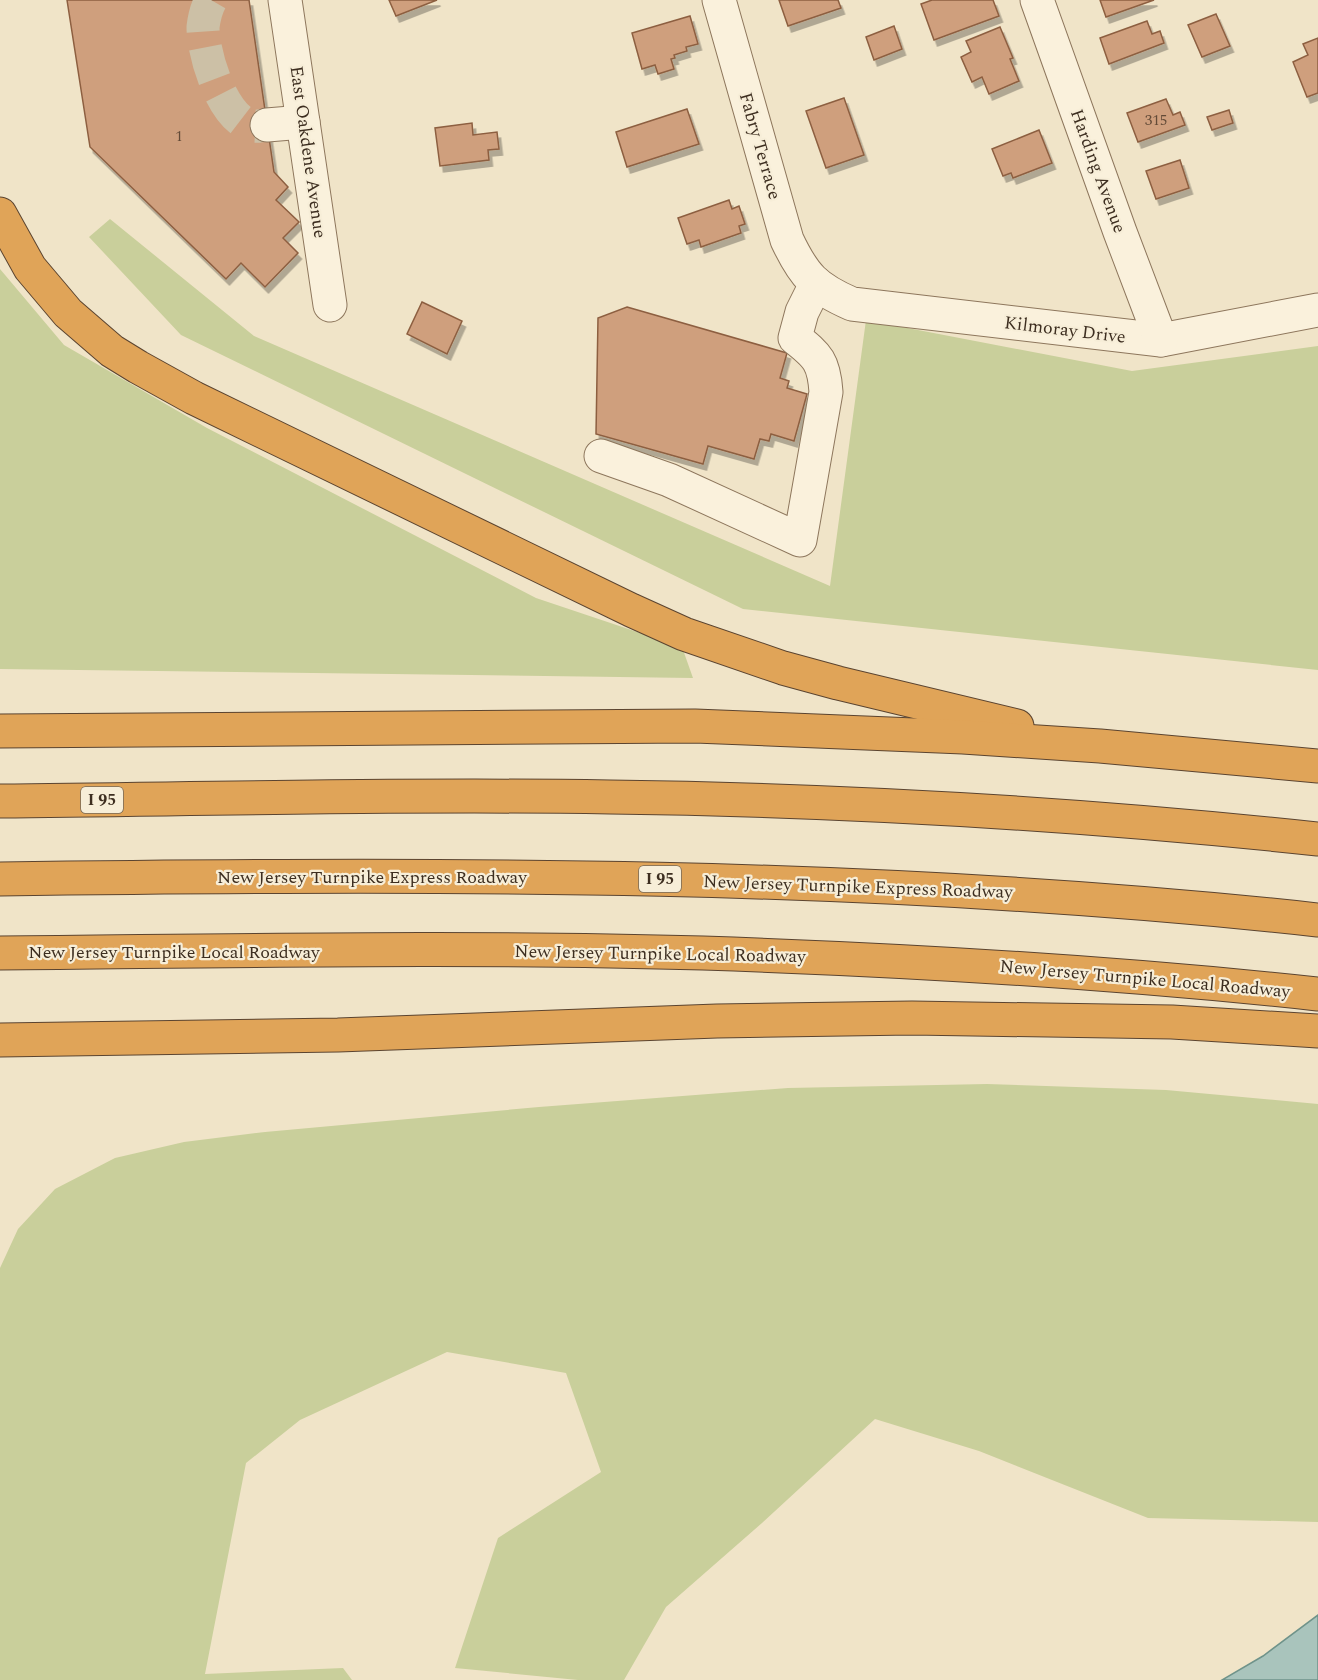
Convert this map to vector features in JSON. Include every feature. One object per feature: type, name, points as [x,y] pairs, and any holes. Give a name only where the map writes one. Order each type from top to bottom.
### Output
[{"type":"highway","points":[[0,214],[30,268],[62,306],[90,333],[138,368],[194,398],[631,610],[684,634],[783,668],[1100,746]]},
{"type":"highway","points":[[0,731],[695,726],[963,737],[1100,746],[1318,766]]},
{"type":"highway","name":"I 95","points":[[0,801],[477,796],[746,800],[1039,815],[1318,839]]},
{"type":"highway","name":"New Jersey Turnpike Express Roadway","points":[[0,879],[548,877],[749,881],[1030,894],[1318,920]]},
{"type":"highway","name":"New Jersey Turnpike Local Roadway","points":[[0,953],[452,951],[701,953],[969,965],[1172,980],[1318,994]]},
{"type":"highway","points":[[0,1040],[316,1035],[729,1021],[912,1018],[1172,1022],[1318,1031]]},
{"type":"street","name":"East Oakdene Avenue","points":[[285,0],[330,305]]},
{"type":"street","name":"Fabry Terrace","points":[[718,0],[787,240],[800,266],[816,284]]},
{"type":"street","name":"Harding Avenue","points":[[1037,0],[1161,340]]},
{"type":"street","points":[[267,125],[303,122]]},
{"type":"street","points":[[601,456],[669,480],[800,540],[826,392],[825,375],[816,355],[795,338],[802,312],[816,284]]},
{"type":"street","name":"Kilmoray Drive","points":[[816,284],[830,294],[852,304],[1161,340],[1318,310]]},
{"type":"green space","points":[[110,219],[254,336],[830,586],[866,320],[1132,371],[1318,346],[1318,670],[743,609],[181,335],[89,237]]},
{"type":"green space","points":[[0,269],[64,345],[207,428],[536,598],[682,647],[693,678],[0,669]]},
{"type":"green space","points":[[987,1084],[1166,1090],[1318,1104],[1318,1522],[1148,1518],[979,1451],[875,1419],[666,1607],[624,1680],[578,1680],[455,1668],[498,1538],[601,1472],[566,1373],[447,1352],[300,1420],[246,1463],[205,1674],[343,1668],[352,1680],[0,1680],[0,1268],[18,1229],[55,1189],[115,1158],[184,1142],[265,1132],[539,1107],[788,1088]]},
{"type":"water","points":[[1318,1615],[1318,1680],[1222,1680],[1263,1656]]},
{"type":"building","points":[[67,0],[249,0],[274,172],[288,187],[276,200],[299,222],[283,238],[298,253],[265,287],[241,263],[226,279],[90,147]]},
{"type":"building","points":[[389,0],[437,0],[396,16]]},
{"type":"building","points":[[779,0],[838,0],[841,8],[788,26]]},
{"type":"building","points":[[932,0],[993,0],[999,16],[934,40],[921,4]]},
{"type":"building","points":[[1100,0],[1154,0],[1106,17]]},
{"type":"building","points":[[1216,14],[1230,46],[1202,57],[1188,25]]},
{"type":"building","points":[[690,16],[698,44],[686,47],[687,51],[674,55],[675,58],[671,59],[674,69],[658,74],[655,65],[642,69],[632,33]]},
{"type":"building","points":[[1147,21],[1152,34],[1160,31],[1164,43],[1109,64],[1100,38]]},
{"type":"building","points":[[894,26],[902,49],[874,60],[866,37]]},
{"type":"building","points":[[1000,27],[1013,58],[1010,59],[1019,81],[989,94],[982,77],[972,82],[961,57],[971,52],[966,41]]},
{"type":"building","points":[[1318,38],[1318,93],[1307,97],[1293,62],[1308,55],[1303,44]]},
{"type":"building","points":[[844,98],[864,155],[826,168],[806,111]]},
{"type":"building","points":[[1166,99],[1173,115],[1180,112],[1185,125],[1138,142],[1127,113]]},
{"type":"building","points":[[687,109],[699,144],[627,167],[616,132]]},
{"type":"building","points":[[1229,110],[1233,123],[1212,130],[1207,117]]},
{"type":"building","points":[[472,123],[473,135],[497,132],[499,149],[488,150],[489,160],[440,166],[435,128]]},
{"type":"building","points":[[1039,130],[1052,163],[1013,178],[1011,173],[1003,176],[992,149]]},
{"type":"building","points":[[1180,160],[1189,188],[1156,199],[1146,171]]},
{"type":"building","points":[[729,200],[732,209],[739,206],[745,224],[739,226],[741,233],[701,247],[699,240],[687,244],[678,218]]},
{"type":"building","points":[[422,302],[462,321],[447,354],[407,334]]},
{"type":"building","points":[[627,307],[787,353],[780,378],[789,381],[787,388],[807,394],[794,441],[771,434],[769,441],[760,439],[754,459],[708,446],[703,464],[596,434],[598,318]]},
{"type":"tunnel","points":[[211,0],[203,27],[206,53],[216,84],[232,112],[242,121],[253,126],[267,125]]}]
